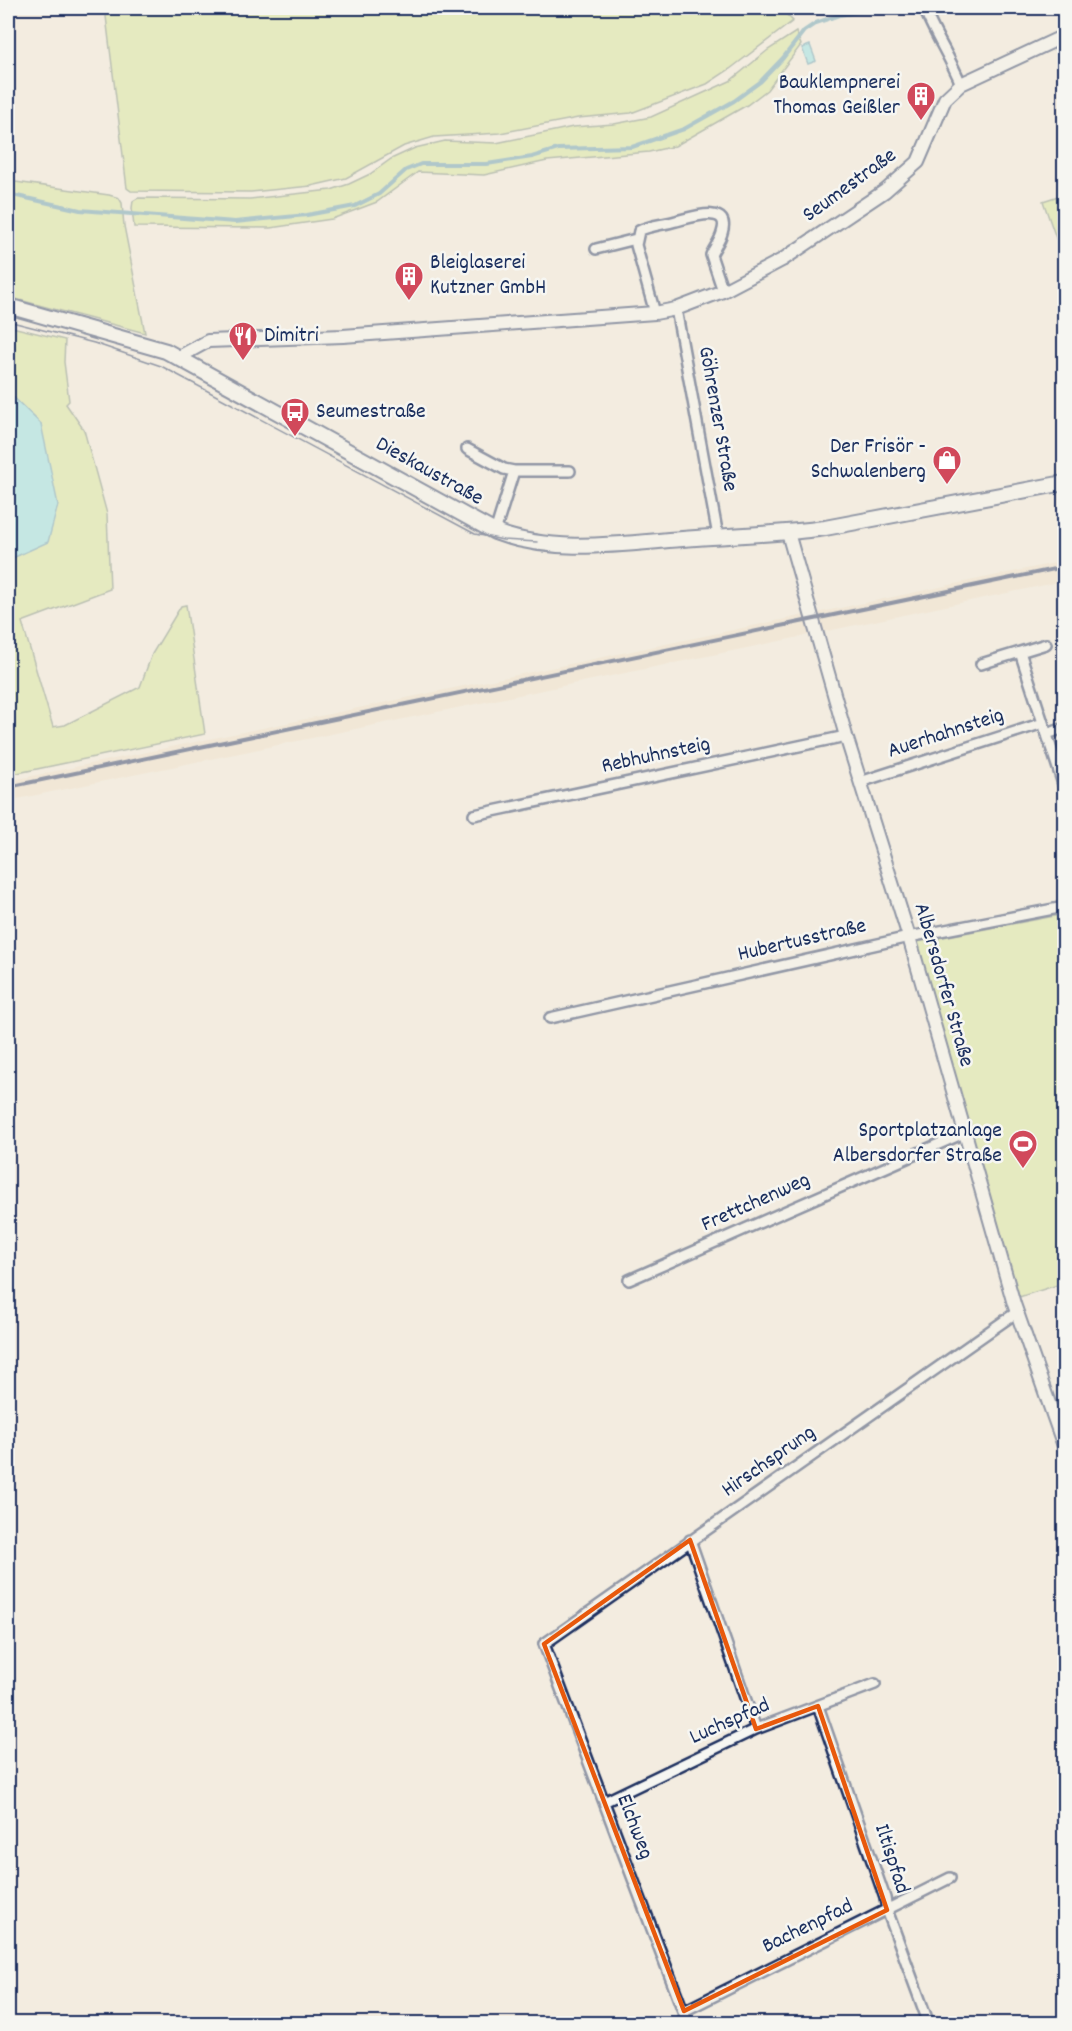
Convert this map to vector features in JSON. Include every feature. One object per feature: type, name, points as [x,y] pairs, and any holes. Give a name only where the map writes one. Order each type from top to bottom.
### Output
[{"type":"main road","name":"Dieskaustraße","points":[[8,306],[166,351],[495,532],[508,537],[537,542],[573,546],[788,533],[1065,483]]},
{"type":"street","points":[[924,8],[932,28],[951,59],[961,84]]},
{"type":"street","name":"Seumestraße","points":[[179,357],[208,340],[344,336],[656,313],[676,309],[723,291],[782,260],[885,191],[918,162],[945,99],[961,84],[1065,36]]},
{"type":"street","points":[[656,313],[636,245],[639,231],[647,227],[705,213],[716,215],[722,221],[723,232],[711,255],[723,291]]},
{"type":"street","points":[[596,249],[636,238]]},
{"type":"street","name":"Göhrenzer Straße","points":[[676,309],[718,536]]},
{"type":"street","points":[[467,449],[514,471],[570,471]]},
{"type":"street","points":[[495,532],[514,471]]},
{"type":"street","name":"Albersdorfer Straße","points":[[788,533],[846,736],[909,937],[1017,1312],[1065,1446]]},
{"type":"street","points":[[981,664],[1046,644]]},
{"type":"street","points":[[1020,652],[1065,787]]},
{"type":"street","name":"Auerhahnsteig","points":[[860,782],[1043,723]]},
{"type":"street","points":[[1047,734],[1065,728]]},
{"type":"street","name":"Rebhuhnsteig","points":[[474,815],[846,736]]},
{"type":"street","name":"Hubertusstraße","points":[[549,1018],[909,937],[1065,907]]},
{"type":"street","name":"Frettchenweg","points":[[629,1280],[964,1133]]},
{"type":"street","name":"Hirschsprung","points":[[544,1644],[1017,1312]]},
{"type":"street","points":[[690,1540],[756,1729]]},
{"type":"street","name":"Elchweg","points":[[544,1644],[688,2024]]},
{"type":"street","name":"Luchspfad","points":[[604,1802],[756,1729],[875,1684]]},
{"type":"street","name":"Iltispfad","points":[[818,1706],[885,1898],[887,1910],[929,2024]]},
{"type":"street","name":"Bachenpfad","points":[[684,2011],[950,1878]]},
{"type":"highlighted area","points":[[690,1540],[756,1729],[818,1706],[887,1910],[684,2011],[544,1644]]},
{"type":"shaded area","points":[[1064,561],[1064,581],[823,632],[816,613]]},
{"type":"shaded area","points":[[804,615],[809,635],[8,801],[8,781]]},
{"type":"green space","points":[[105,8],[780,8],[793,21],[707,84],[631,113],[578,118],[500,133],[434,137],[404,146],[346,178],[311,186],[251,192],[131,191],[127,188]]},
{"type":"green space","points":[[796,32],[801,45],[767,90],[747,105],[675,146],[649,152],[547,161],[484,175],[418,172],[377,202],[332,219],[270,228],[134,227],[132,208],[133,201],[138,198],[250,199],[331,190],[370,174],[391,159],[415,148],[445,141],[496,143],[573,127],[614,124],[651,117],[730,81],[768,50]]},
{"type":"green space","points":[[8,181],[119,198],[122,203],[124,226],[145,333],[8,297]]},
{"type":"green space","points":[[1064,194],[1064,261],[1043,201]]},
{"type":"green space","points":[[8,326],[65,340],[64,362],[69,401],[66,404],[84,430],[107,514],[110,589],[22,622],[53,727],[65,725],[140,687],[152,654],[181,606],[186,605],[205,734],[8,775],[8,560],[48,541],[41,424],[8,392]]},
{"type":"green space","name":"Sportplatzanlage Albersdorfer Straße","points":[[1060,915],[1064,929],[1064,1283],[1019,1297],[917,942]]},
{"type":"water","points":[[810,45],[816,61],[808,64],[802,48]]},
{"type":"water","points":[[8,392],[41,424],[58,505],[48,542],[8,560]]},
{"type":"waterway","points":[[8,194],[80,210],[235,222],[307,215],[355,206],[379,194],[406,170],[421,164],[487,164],[532,157],[558,149],[632,147],[684,129],[734,101],[760,82],[804,31],[816,23],[839,15],[884,8]]},
{"type":"tram line","points":[[8,321],[94,343],[161,366],[475,534],[503,540],[537,542]]},
{"type":"railway","points":[[8,787],[1064,567]]},
{"type":"place","name":"Bauklempnerei Thomas Geißler","points":[[921,122]]},
{"type":"place","name":"Bleiglaserei Kutzner GmbH","points":[[409,302]]},
{"type":"place","name":"Dimitri","points":[[243,362]]},
{"type":"place","name":"Seumestraße","points":[[295,438]]},
{"type":"place","name":"Der Frisör - Schwalenberg","points":[[947,486]]},
{"type":"place","name":"Sportplatzanlage Albersdorfer Straße","points":[[1023,1170]]}]
